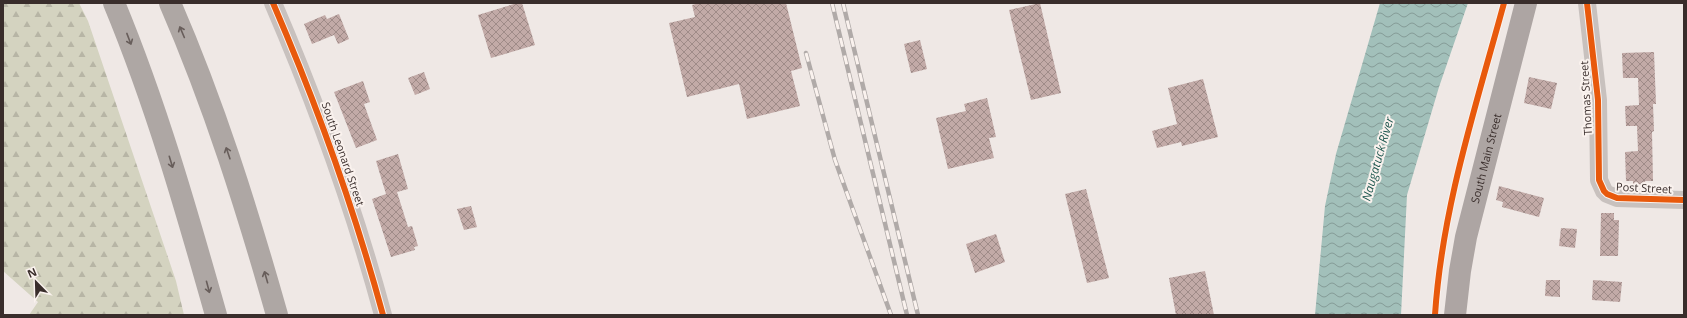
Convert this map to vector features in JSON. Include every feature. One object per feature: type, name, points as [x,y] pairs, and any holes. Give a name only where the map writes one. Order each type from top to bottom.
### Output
[{"type":"highway","points":[[114,3],[143,78],[162,134],[216,315]]},
{"type":"highway","points":[[170,3],[194,59],[232,163],[277,315]]},
{"type":"main road","name":"South Main Street","points":[[1455,315],[1466,237],[1526,3]]},
{"type":"street","name":"South Leonard Street","points":[[273,3],[299,63],[332,151],[355,218],[383,315]]},
{"type":"street","name":"Thomas Street","points":[[1587,3],[1598,100],[1598,176],[1604,191]]},
{"type":"street","name":"Post Street","points":[[1604,191],[1612,197],[1623,199],[1684,200]]},
{"type":"green space","points":[[3,3],[79,3],[88,21],[176,281],[184,315],[29,315],[38,302],[3,271]]},
{"type":"water","name":"Naugatuck River","points":[[1380,3],[1468,3],[1439,87],[1407,195],[1401,315],[1315,315],[1325,206],[1336,154]]},
{"type":"building","points":[[517,3],[522,3],[535,45],[491,58],[478,15]]},
{"type":"building","points":[[699,3],[786,3],[802,68],[791,71],[800,106],[747,119],[739,84],[687,97],[669,23],[695,17],[692,5]]},
{"type":"building","points":[[1040,3],[1061,93],[1031,100],[1009,10]]},
{"type":"building","points":[[339,14],[349,39],[338,44],[334,35],[312,44],[304,24],[325,15],[327,19]]},
{"type":"building","points":[[920,40],[927,69],[911,73],[904,44]]},
{"type":"building","points":[[1654,52],[1656,104],[1653,104],[1653,181],[1645,181],[1646,186],[1633,187],[1633,181],[1626,181],[1625,152],[1638,151],[1637,126],[1626,126],[1625,106],[1639,105],[1638,78],[1623,78],[1622,53]]},
{"type":"building","points":[[424,72],[430,89],[415,95],[408,78]]},
{"type":"building","points":[[1529,77],[1557,83],[1551,109],[1524,103]]},
{"type":"building","points":[[1203,79],[1218,137],[1182,146],[1181,142],[1157,148],[1152,131],[1177,124],[1168,88]]},
{"type":"building","points":[[363,81],[370,102],[364,104],[377,140],[356,148],[334,92]]},
{"type":"building","points":[[987,98],[996,137],[989,138],[994,158],[948,169],[936,118],[966,111],[964,104]]},
{"type":"building","points":[[398,154],[408,189],[397,192],[408,227],[412,226],[418,246],[414,247],[415,250],[391,257],[372,199],[386,194],[376,161]]},
{"type":"building","points":[[1499,186],[1544,198],[1539,217],[1502,207],[1503,202],[1496,200]]},
{"type":"building","points":[[1086,189],[1109,278],[1087,283],[1065,194]]},
{"type":"building","points":[[471,206],[477,227],[464,230],[457,209]]},
{"type":"building","points":[[1601,213],[1614,213],[1614,220],[1619,220],[1618,256],[1600,256]]},
{"type":"building","points":[[1561,228],[1577,229],[1575,248],[1559,246]]},
{"type":"building","points":[[996,234],[1005,262],[975,273],[966,244]]},
{"type":"building","points":[[1205,271],[1214,315],[1176,315],[1169,278]]},
{"type":"building","points":[[1546,280],[1560,280],[1560,297],[1545,296]]},
{"type":"building","points":[[1593,280],[1622,282],[1620,302],[1592,300]]},
{"type":"railway","points":[[832,3],[907,315]]},
{"type":"railway","points":[[843,3],[918,315]]},
{"type":"railway","points":[[806,53],[835,160],[891,315]]},
{"type":"cycle path","points":[[273,3],[305,80],[334,157],[360,235],[383,315]]},
{"type":"cycle path","points":[[1435,315],[1439,275],[1453,196],[1472,119],[1504,3]]},
{"type":"cycle path","points":[[1587,3],[1598,100],[1599,180],[1604,191],[1607,194],[1617,198],[1684,200]]}]
